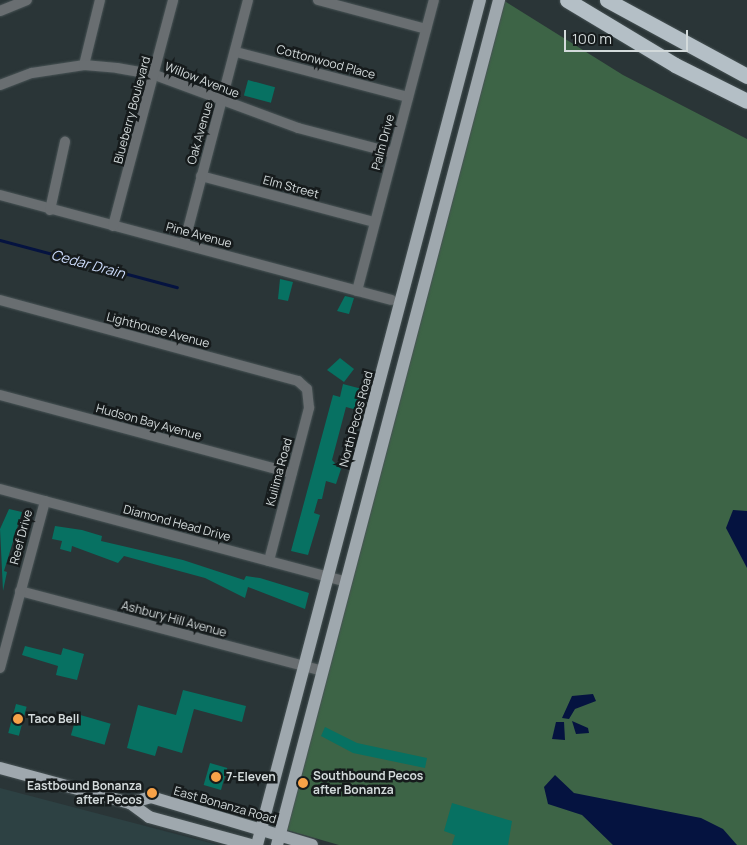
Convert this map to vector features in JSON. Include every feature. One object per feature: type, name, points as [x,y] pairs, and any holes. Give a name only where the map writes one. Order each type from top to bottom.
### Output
[{"type":"highway","points":[[567,0],[675,65],[747,102]]},
{"type":"highway","points":[[607,0],[747,76]]},
{"type":"main road","name":"North Pecos Road","points":[[257,845],[330,578],[480,0]]},
{"type":"main road","points":[[278,840],[499,0]]},
{"type":"main road","name":"East Bonanza Road","points":[[0,768],[130,803],[149,817],[251,845]]},
{"type":"main road","name":"East Bonanza Road","points":[[130,803],[151,797],[262,827],[278,840],[312,845]]},
{"type":"street","points":[[0,11],[27,0]]},
{"type":"street","points":[[84,65],[100,0]]},
{"type":"street","name":"Blueberry Boulevard","points":[[113,226],[155,75],[173,0]]},
{"type":"street","name":"Oak Avenue","points":[[184,244],[236,52],[248,0]]},
{"type":"street","points":[[321,0],[426,29]]},
{"type":"street","name":"Palm Drive","points":[[357,291],[434,0]]},
{"type":"street","name":"Cottonwood Place","points":[[236,52],[408,97]]},
{"type":"street","name":"Willow Avenue","points":[[0,85],[32,73],[84,65],[155,75],[222,102],[393,153]]},
{"type":"street","points":[[50,210],[65,142]]},
{"type":"street","name":"Elm Street","points":[[201,176],[374,222]]},
{"type":"street","name":"Pine Avenue","points":[[0,195],[50,210],[391,300]]},
{"type":"street","name":"Lighthouse Avenue","points":[[0,300],[298,380],[307,389]]},
{"type":"street","name":"Kuilima Road","points":[[269,561],[309,408],[307,389]]},
{"type":"street","name":"Hudson Bay Avenue","points":[[0,395],[292,473]]},
{"type":"street","name":"Diamond Head Drive","points":[[0,489],[346,582]]},
{"type":"street","name":"Reef Drive","points":[[0,668],[44,501]]},
{"type":"street","name":"Ashbury Hill Avenue","points":[[20,591],[322,671]]},
{"type":"shaded area","points":[[733,510],[747,511],[747,568],[726,528]]},
{"type":"shaded area","points":[[593,694],[596,701],[575,709],[569,719],[562,718],[572,696]]},
{"type":"shaded area","points":[[572,721],[588,728],[589,733],[576,734]]},
{"type":"shaded area","points":[[556,722],[564,722],[565,740],[552,739]]},
{"type":"shaded area","points":[[555,775],[574,793],[701,818],[723,829],[737,845],[613,845],[582,815],[548,804],[544,787]]},
{"type":"shaded area","points":[[0,788],[218,845],[0,845]]},
{"type":"green space","points":[[503,0],[623,75],[747,139],[747,845],[339,845],[287,830]]},
{"type":"building","points":[[248,80],[275,87],[271,103],[244,95]]},
{"type":"building","points":[[280,279],[293,282],[288,301],[278,299]]},
{"type":"building","points":[[345,296],[354,298],[349,314],[337,311]]},
{"type":"building","points":[[340,358],[354,369],[344,382],[327,370]]},
{"type":"building","points":[[343,384],[362,389],[357,410],[346,407],[332,460],[341,469],[336,484],[326,481],[322,499],[318,499],[314,513],[320,515],[308,555],[291,551],[333,395],[340,397]]},
{"type":"building","points":[[9,509],[22,512],[4,571],[7,572],[3,591],[0,529]]},
{"type":"building","points":[[55,526],[82,530],[102,536],[101,541],[183,560],[244,580],[246,576],[260,578],[309,593],[305,609],[248,587],[245,598],[205,578],[124,556],[118,563],[72,546],[71,552],[60,549],[62,541],[52,539]]},
{"type":"building","points":[[25,646],[61,655],[63,648],[84,654],[77,680],[56,675],[58,666],[22,655]]},
{"type":"building","points":[[183,690],[246,706],[242,722],[194,709],[182,753],[158,746],[155,756],[127,748],[138,705],[176,715]]},
{"type":"building","name":"Taco Bell","points":[[16,704],[27,707],[19,736],[8,733]]},
{"type":"building","points":[[77,714],[111,724],[105,745],[71,735]]},
{"type":"building","points":[[325,727],[357,743],[427,758],[425,768],[353,753],[321,736]]},
{"type":"building","name":"7-Eleven","points":[[210,763],[227,768],[221,790],[204,785]]},
{"type":"building","points":[[452,803],[512,821],[508,845],[452,845],[455,835],[444,831]]},
{"type":"waterway","name":"Cedar Drain","points":[[0,240],[177,287]]},
{"type":"place","name":"Taco Bell","points":[[18,719]]},
{"type":"place","name":"7-Eleven","points":[[216,777]]},
{"type":"place","name":"Southbound Pecos after Bonanza","points":[[303,783]]},
{"type":"place","name":"Eastbound Bonanza after Pecos","points":[[152,793]]}]
